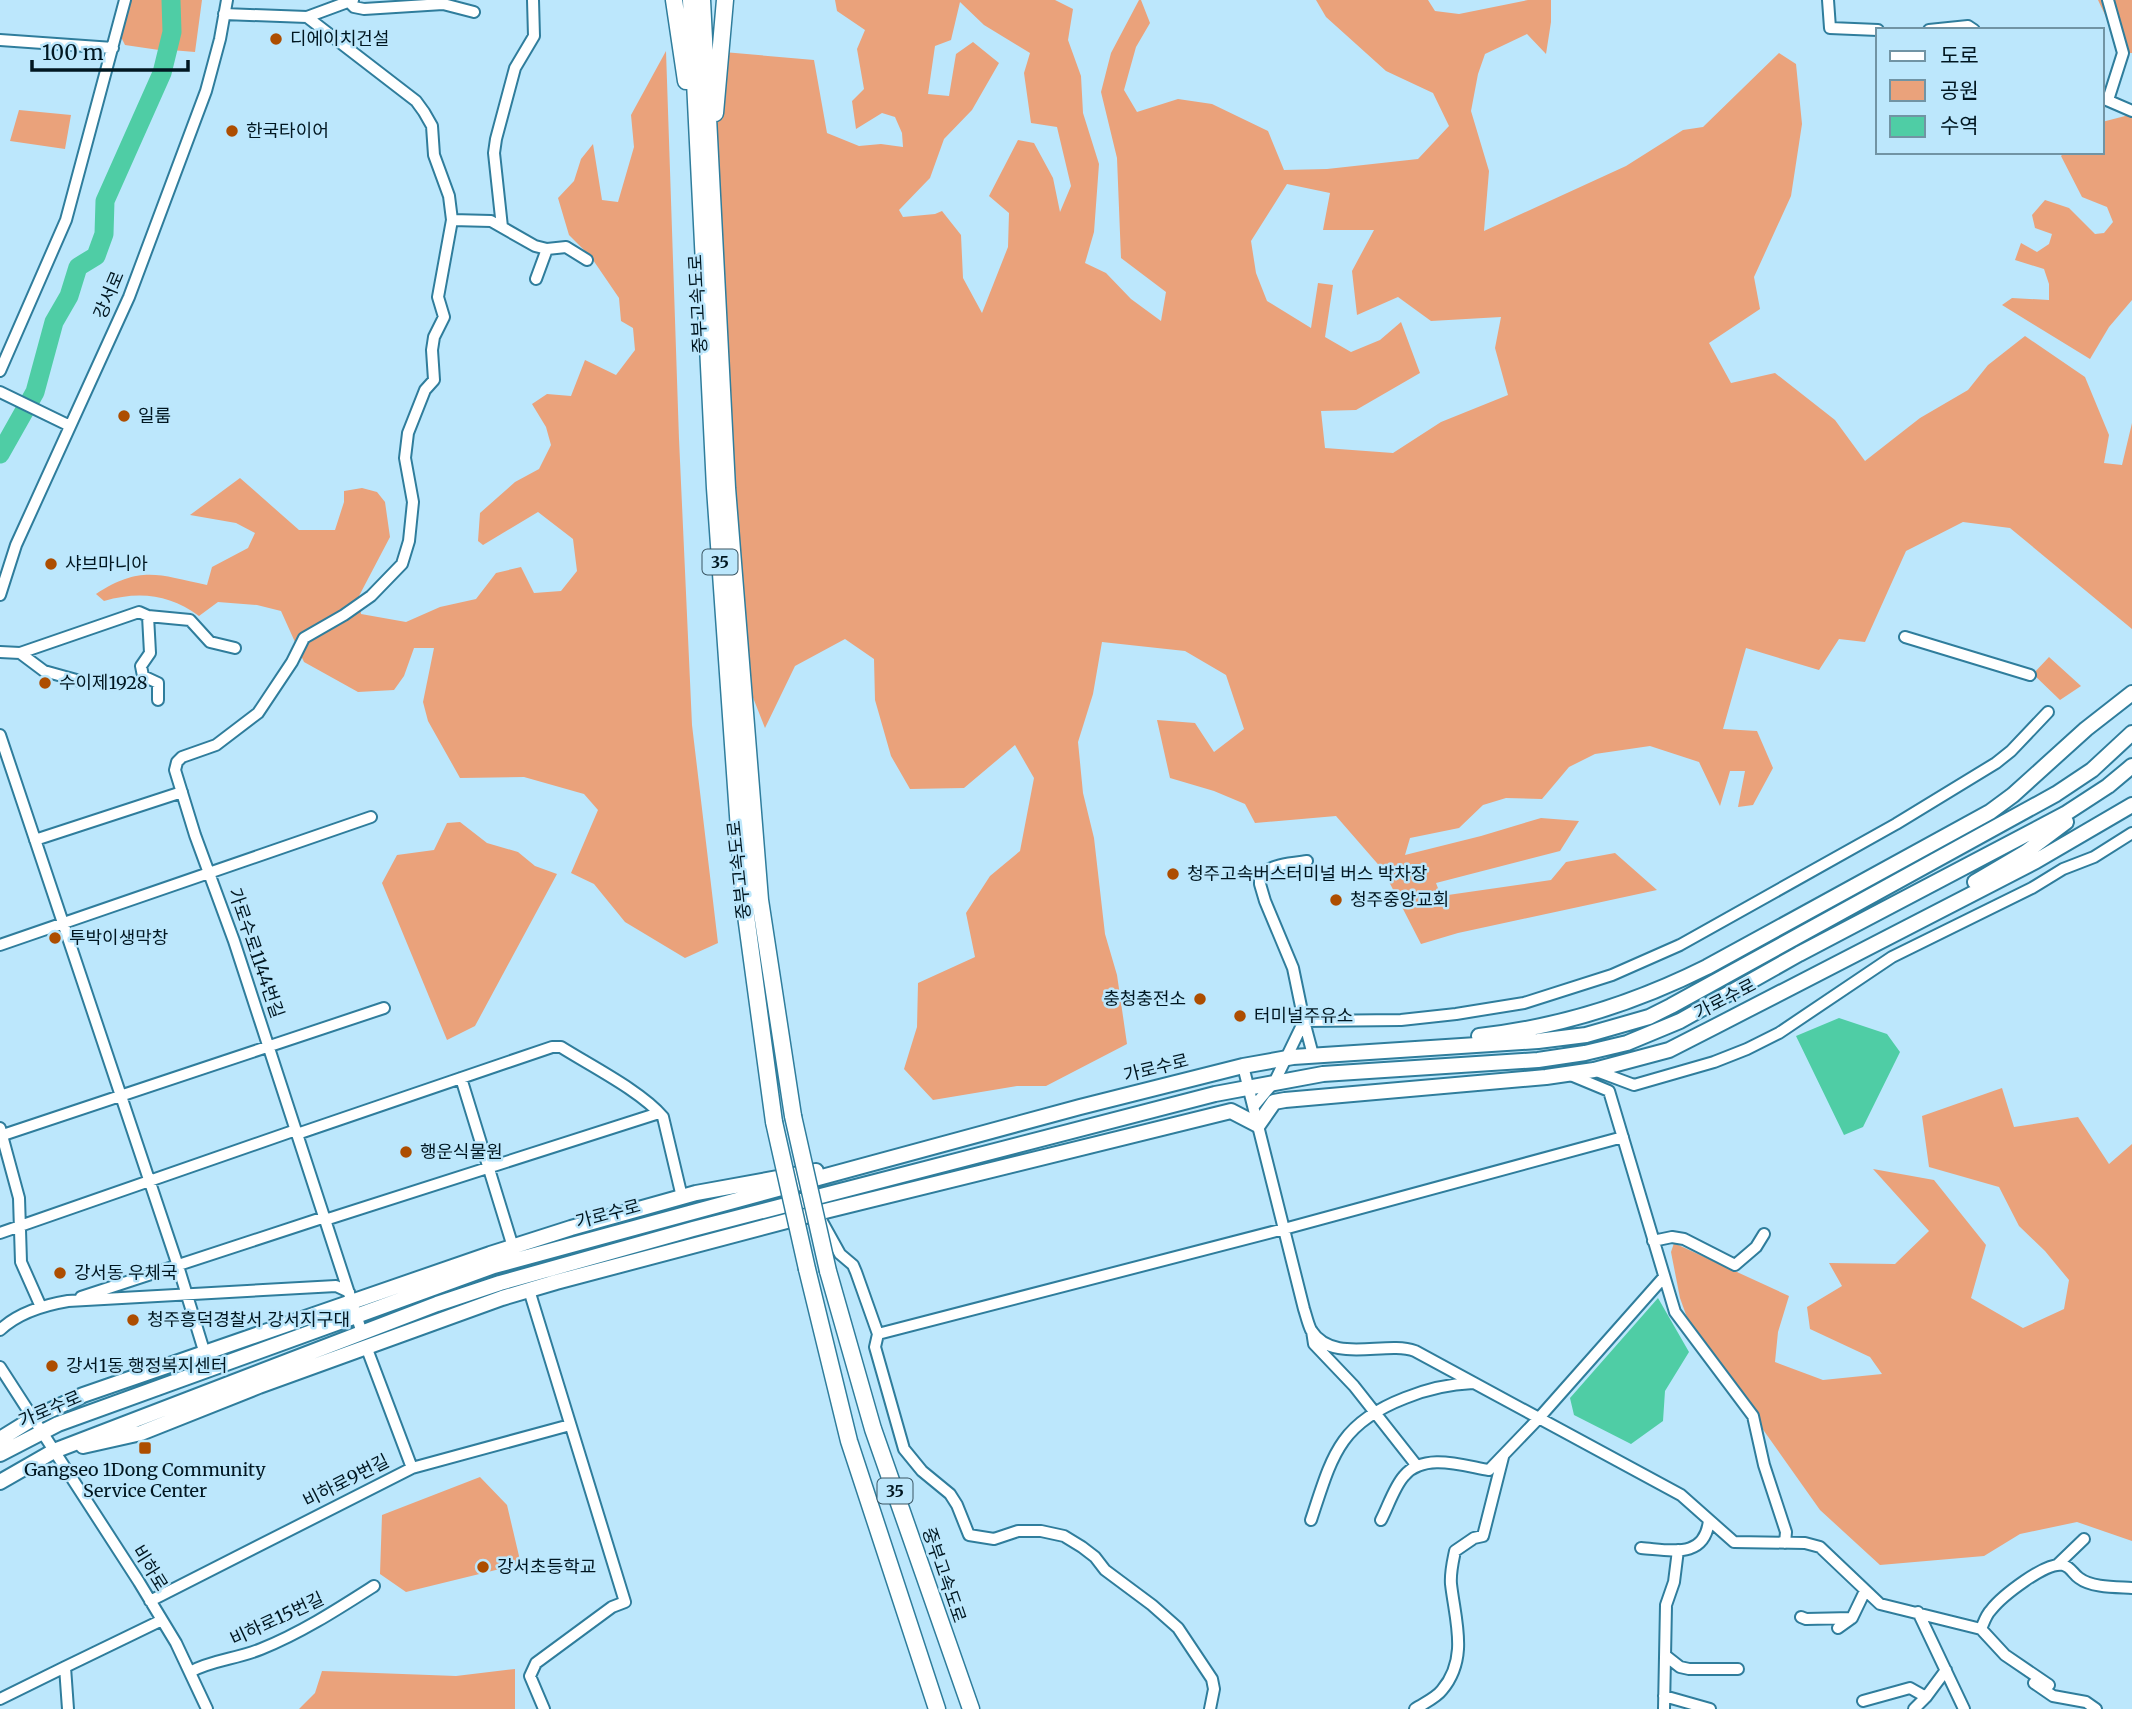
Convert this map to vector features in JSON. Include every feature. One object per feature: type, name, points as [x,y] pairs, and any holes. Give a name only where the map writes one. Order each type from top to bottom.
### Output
[{"type":"highway","points":[[674,0],[704,146]]},
{"type":"highway","name":"중부고속도로","points":[[691,0],[759,886],[793,1116],[828,1271],[873,1429],[971,1709]]},
{"type":"highway","name":"중부고속도로","points":[[702,0],[715,488],[744,901],[774,1122],[849,1441],[937,1709]]},
{"type":"highway","points":[[704,146],[718,93],[725,0]]},
{"type":"main road","name":"가로수로","points":[[1393,1050],[1437,1041],[1536,1028],[1570,1020],[1663,989],[1990,812],[2132,693]]},
{"type":"main road","name":"가로수로","points":[[0,1454],[38,1424],[352,1303],[1080,1107],[1243,1066],[1287,1058],[1538,1041],[1586,1035],[1648,1017],[2056,794],[2092,770],[2132,733]]},
{"type":"main road","name":"가로수로","points":[[0,1482],[54,1451],[437,1304],[552,1267],[1070,1130],[1275,1081],[1323,1074],[1538,1060],[1586,1053],[1626,1043],[1680,1021],[1799,954],[2065,814],[2108,786],[2132,766]]},
{"type":"main road","points":[[1904,929],[1934,905],[2026,852],[2108,786]]},
{"type":"main road","name":"가로수로","points":[[1274,1102],[1568,1074],[1594,1070],[1669,1050],[2036,861],[2132,805]]},
{"type":"main road","points":[[1231,1111],[1258,1125],[1274,1102]]},
{"type":"main road","name":"가로수로","points":[[54,1451],[108,1442],[141,1433],[259,1386],[529,1290],[817,1213],[1231,1111]]},
{"type":"main road","points":[[0,1439],[38,1424],[83,1395],[513,1247],[681,1197],[832,1167],[893,1159]]},
{"type":"street","points":[[0,371],[66,220],[125,0]]},
{"type":"street","name":"강서로","points":[[0,595],[16,545],[129,297],[206,91],[227,0]]},
{"type":"street","points":[[502,227],[495,146],[515,68],[534,36],[533,0]]},
{"type":"street","points":[[1828,0],[1830,28],[1876,30]]},
{"type":"street","points":[[2108,0],[2123,53],[2105,99],[2132,111]]},
{"type":"street","points":[[224,14],[307,17],[351,1],[354,7],[364,9],[443,4],[474,12]]},
{"type":"street","points":[[307,17],[416,102],[424,112],[432,126],[434,155],[449,196],[452,220],[492,221],[517,237],[547,249],[566,247],[587,260]]},
{"type":"street","points":[[1948,28],[1971,28]]},
{"type":"street","points":[[0,40],[113,48]]},
{"type":"street","name":"가로수로1144번길","points":[[362,1333],[269,1046],[175,771],[177,762],[182,757],[216,745],[258,713],[292,662],[303,638],[371,596],[402,564],[409,541],[413,502],[405,458],[406,446],[408,433],[425,390],[434,380],[434,337],[444,317],[438,296],[452,220]]},
{"type":"street","points":[[536,279],[547,249]]},
{"type":"street","points":[[1,392],[70,426]]},
{"type":"street","points":[[0,652],[19,653],[139,612],[148,616],[190,620],[210,642],[235,648]]},
{"type":"street","points":[[148,616],[150,653],[141,666],[143,676],[158,683],[158,700]]},
{"type":"street","points":[[1905,637],[2030,675]]},
{"type":"street","points":[[19,653],[44,671],[80,681]]},
{"type":"street","points":[[1304,1021],[1425,1019],[1524,1003],[1612,975],[1680,945],[1974,777],[2011,751],[2048,712]]},
{"type":"street","points":[[0,735],[205,1354]]},
{"type":"street","points":[[35,840],[182,792]]},
{"type":"street","name":"가로수로1144번길","points":[[0,945],[371,817]]},
{"type":"street","points":[[1594,1070],[1634,1085],[1714,1062],[1747,1049],[1779,1034],[1892,957],[2032,888],[2063,869],[2094,857],[2132,832]]},
{"type":"street","points":[[1307,861],[1266,869],[1260,875],[1265,901],[1293,968],[1313,1055]]},
{"type":"street","name":"가로수로1144번길","points":[[1,1133],[384,1008]]},
{"type":"street","points":[[1254,1106],[1275,1081],[1304,1021]]},
{"type":"street","points":[[0,1233],[552,1047],[561,1047],[645,1100],[663,1117],[681,1197]]},
{"type":"street","points":[[1243,1066],[1314,1344],[1354,1387],[1417,1466]]},
{"type":"street","points":[[1568,1074],[1609,1091],[1675,1312],[1753,1416],[1764,1465],[1786,1532],[1785,1543]]},
{"type":"street","points":[[461,1078],[513,1247]]},
{"type":"street","name":"가로수로","points":[[1231,1111],[1274,1102]]},
{"type":"street","points":[[0,1330],[8,1322],[41,1307],[68,1301],[659,1113]]},
{"type":"street","points":[[1,1133],[19,1198],[21,1262],[41,1307]]},
{"type":"street","points":[[878,1334],[1623,1137]]},
{"type":"street","points":[[817,1213],[840,1254],[853,1265],[856,1272],[878,1334],[875,1347],[904,1449],[922,1471],[950,1494],[969,1535],[993,1539],[1018,1531],[1041,1531],[1064,1536],[1082,1547],[1095,1557],[1105,1570],[1178,1628],[1212,1679],[1214,1689],[1210,1709]]},
{"type":"street","points":[[1653,1241],[1672,1237],[1684,1239],[1735,1265],[1756,1247],[1763,1234]]},
{"type":"street","points":[[1381,1520],[1404,1475],[1417,1466],[1442,1461],[1489,1470],[1539,1418],[1664,1277]]},
{"type":"street","points":[[68,1301],[337,1286],[352,1303]]},
{"type":"street","points":[[529,1290],[625,1602],[612,1608],[537,1662],[530,1676],[544,1709]]},
{"type":"street","points":[[1312,1331],[1330,1345],[1361,1350],[1408,1348],[1681,1494],[1734,1542],[1805,1543],[1821,1547],[1873,1600],[1886,1607],[1918,1612],[1981,1629],[2005,1655],[2049,1685]]},
{"type":"street","points":[[367,1349],[412,1468]]},
{"type":"street","name":"비하로","points":[[0,1367],[162,1620],[207,1709]]},
{"type":"street","points":[[1311,1520],[1331,1462],[1352,1430],[1373,1412],[1450,1384],[1476,1383]]},
{"type":"street","name":"비하로9번길","points":[[150,1601],[412,1468],[570,1425]]},
{"type":"street","points":[[1415,1709],[1443,1689],[1455,1667],[1459,1653],[1459,1636],[1450,1580],[1454,1551],[1474,1538],[1483,1536],[1504,1454]]},
{"type":"street","points":[[1640,1548],[1692,1549],[1708,1531],[1709,1520]]},
{"type":"street","points":[[2057,1565],[2084,1539]]},
{"type":"street","points":[[1664,1709],[1665,1605],[1674,1582],[1678,1550]]},
{"type":"street","points":[[1981,1629],[1992,1608],[2012,1590],[2047,1568],[2057,1565],[2074,1572],[2078,1578],[2096,1584],[2132,1588]]},
{"type":"street","name":"비하로15번길","points":[[190,1672],[204,1664],[238,1658],[267,1647],[327,1616],[374,1586]]},
{"type":"street","points":[[1838,1628],[1852,1618],[1865,1591]]},
{"type":"street","points":[[1918,1612],[1964,1709]]},
{"type":"street","points":[[1801,1617],[1852,1618]]},
{"type":"street","points":[[0,1699],[162,1620]]},
{"type":"street","points":[[1998,1648],[2004,1661],[2053,1696],[2086,1702],[2096,1709]]},
{"type":"street","points":[[1666,1656],[1680,1667],[1689,1669],[1738,1670]]},
{"type":"street","points":[[65,1667],[68,1709]]},
{"type":"street","points":[[1914,1709],[1946,1670]]},
{"type":"street","points":[[1863,1702],[1910,1688],[1926,1697]]},
{"type":"street","points":[[1664,1696],[1710,1709]]},
{"type":"green space","points":[[130,0],[164,0],[166,20],[159,50],[125,45],[121,37]]},
{"type":"green space","points":[[174,0],[202,0],[195,52],[171,50],[176,29]]},
{"type":"green space","points":[[835,0],[1055,0],[1073,9],[1068,40],[1081,76],[1083,113],[1099,164],[1094,232],[1085,263],[1106,273],[1131,299],[1161,321],[1166,292],[1121,258],[1117,158],[1101,92],[1111,53],[1139,0],[1150,23],[1136,47],[1124,90],[1137,112],[1178,99],[1212,104],[1268,131],[1284,170],[1327,169],[1418,159],[1449,126],[1433,93],[1386,71],[1326,17],[1316,0],[1428,0],[1435,11],[1459,14],[1528,0],[1551,0],[1546,54],[1527,34],[1485,54],[1478,74],[1471,111],[1489,171],[1484,231],[1626,166],[1683,130],[1703,127],[1779,53],[1796,64],[1802,124],[1791,196],[1754,277],[1760,309],[1709,343],[1731,383],[1775,373],[1835,420],[1865,461],[1920,418],[1968,390],[1988,365],[2025,336],[2085,377],[2109,435],[2104,463],[2122,465],[2132,423],[2132,629],[2010,528],[1963,522],[1906,551],[1865,642],[1839,639],[1819,670],[1746,648],[1723,729],[1757,731],[1773,768],[1753,805],[1738,807],[1745,771],[1730,771],[1720,806],[1699,762],[1650,746],[1595,754],[1569,767],[1542,799],[1506,798],[1483,805],[1459,828],[1410,838],[1405,855],[1541,818],[1579,821],[1560,851],[1436,883],[1441,896],[1551,880],[1566,862],[1615,853],[1657,890],[1458,933],[1421,944],[1383,870],[1336,816],[1255,823],[1245,804],[1214,791],[1170,778],[1157,720],[1195,723],[1214,752],[1244,729],[1226,675],[1185,651],[1102,642],[1093,694],[1078,742],[1083,793],[1094,838],[1105,934],[1117,975],[1127,1044],[1046,1086],[1017,1086],[933,1100],[904,1069],[917,1027],[918,983],[975,957],[966,913],[990,876],[1020,851],[1034,778],[1015,745],[964,788],[910,789],[891,756],[875,700],[874,659],[845,639],[795,666],[765,728],[752,695],[730,433],[712,51],[814,60],[827,133],[859,146],[881,144],[903,147],[902,133],[895,117],[882,113],[856,129],[852,101],[864,89],[857,49],[865,30],[837,11]],"holes":[[[960,2],[984,25],[1030,53],[1024,73],[1031,123],[1057,127],[1071,186],[1060,212],[1053,178],[1034,143],[1018,140],[989,196],[1009,213],[1008,247],[982,313],[963,278],[961,235],[942,211],[903,217],[899,210],[930,178],[944,139],[972,110],[999,63],[973,42],[956,54],[949,96],[928,94],[935,46],[951,40]],[[1287,184],[1330,193],[1323,230],[1374,230],[1352,271],[1357,315],[1398,297],[1431,321],[1501,317],[1495,348],[1508,395],[1441,422],[1393,453],[1325,448],[1321,411],[1356,410],[1420,373],[1401,322],[1380,340],[1351,352],[1325,337],[1333,285],[1318,283],[1311,328],[1267,301],[1256,273],[1251,241]]]},
{"type":"green space","points":[[2098,0],[2132,0],[2132,53],[2123,53]]},
{"type":"green space","points":[[666,51],[692,725],[718,943],[685,958],[625,922],[594,884],[571,873],[598,810],[584,794],[524,777],[460,778],[428,721],[423,702],[434,648],[414,648],[404,676],[394,690],[358,692],[304,662],[281,611],[257,605],[218,602],[199,616],[176,603],[153,596],[129,596],[104,601],[96,594],[125,579],[150,575],[207,585],[212,567],[248,548],[255,533],[236,523],[190,515],[240,478],[299,530],[335,530],[344,502],[344,491],[362,488],[377,492],[385,502],[390,537],[359,596],[361,614],[406,622],[440,607],[476,599],[496,573],[521,567],[534,593],[561,591],[577,571],[573,539],[538,512],[483,545],[478,541],[480,513],[515,482],[539,469],[551,445],[546,427],[532,404],[547,394],[571,396],[585,360],[616,375],[635,350],[633,328],[621,321],[619,298],[591,257],[569,235],[558,198],[574,181],[581,159],[593,144],[602,200],[618,202],[634,147],[631,115]]},
{"type":"green space","points":[[19,110],[71,115],[65,149],[10,141]]},
{"type":"green space","points":[[2132,116],[2132,300],[2109,327],[2090,359],[2002,305],[2012,298],[2049,300],[2049,284],[2044,269],[2015,260],[2021,243],[2037,252],[2049,244],[2052,234],[2035,228],[2032,215],[2045,200],[2069,208],[2095,234],[2104,233],[2113,222],[2107,207],[2082,197],[2061,156],[2104,154],[2104,121]]},
{"type":"green space","points":[[2049,657],[2081,686],[2060,700],[2033,674]]},
{"type":"green space","points":[[460,822],[487,843],[518,852],[535,866],[557,874],[475,1026],[447,1040],[382,883],[397,855],[434,850],[447,823]]},
{"type":"green space","points":[[2002,1088],[2014,1127],[2078,1117],[2109,1164],[2132,1144],[2132,1541],[2077,1522],[2020,1534],[1984,1556],[1880,1565],[1820,1510],[1747,1407],[1695,1340],[1680,1298],[1671,1252],[1674,1243],[1789,1296],[1778,1332],[1775,1362],[1823,1380],[1882,1374],[1870,1357],[1810,1329],[1807,1307],[1842,1286],[1829,1263],[1895,1264],[1929,1231],[1873,1169],[1934,1180],[1986,1245],[1971,1298],[2023,1328],[2064,1309],[2069,1280],[2019,1226],[1999,1187],[1929,1167],[1922,1116]]},
{"type":"green space","points":[[480,1477],[507,1505],[519,1556],[516,1565],[406,1592],[380,1574],[382,1515]]},
{"type":"green space","points":[[515,1669],[515,1709],[299,1709],[315,1693],[322,1671],[456,1676]]},
{"type":"water","points":[[1839,1018],[1887,1034],[1900,1052],[1863,1127],[1844,1135],[1796,1036]]},
{"type":"water","points":[[1658,1298],[1689,1352],[1665,1391],[1663,1421],[1631,1444],[1574,1415],[1570,1398]]},
{"type":"waterway","points":[[0,454],[35,392],[54,322],[69,296],[78,267],[96,256],[104,234],[105,201],[162,73],[172,32],[171,0]]},
{"type":"place","name":"디에이치건설","points":[[276,39]]},
{"type":"place","name":"한국타이어","points":[[232,131]]},
{"type":"place","name":"일룸","points":[[124,416]]},
{"type":"place","name":"샤브마니아","points":[[51,564]]},
{"type":"place","name":"수이제1928","points":[[45,683]]},
{"type":"place","name":"청주고속버스터미널 버스 박차장","points":[[1173,874]]},
{"type":"place","name":"청주중앙교회","points":[[1336,900]]},
{"type":"place","name":"투박이생막창","points":[[55,938]]},
{"type":"place","name":"충청충전소","points":[[1200,999]]},
{"type":"place","name":"터미널주유소","points":[[1240,1016]]},
{"type":"place","name":"행운식물원","points":[[406,1152]]},
{"type":"place","name":"강서동 우체국","points":[[60,1273]]},
{"type":"place","name":"청주흥덕경찰서 강서지구대","points":[[133,1320]]},
{"type":"place","name":"강서1동 행정복지센터","points":[[52,1366]]},
{"type":"place","name":"Gangseo 1Dong Community Service Center","points":[[145,1448]]},
{"type":"place","name":"강서초등학교","points":[[483,1567]]}]
